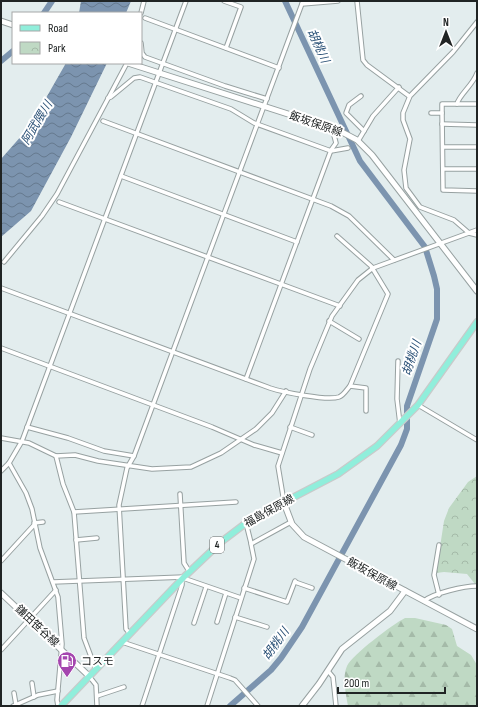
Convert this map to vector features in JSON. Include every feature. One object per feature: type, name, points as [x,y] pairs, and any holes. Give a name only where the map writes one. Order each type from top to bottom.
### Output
[{"type":"main road","points":[[1,21],[12,25]]},
{"type":"main road","name":"飯坂保原線","points":[[130,64],[332,128],[357,141],[376,160],[477,291]]},
{"type":"main road","name":"福島保原線","points":[[62,706],[207,553],[246,523],[338,474],[360,459],[401,424],[418,405],[477,322]]},
{"type":"main road","name":"飯坂保原線","points":[[284,502],[291,522],[304,537],[423,602],[477,629]]},
{"type":"main road","points":[[302,706],[342,649],[386,615],[405,591]]},
{"type":"main road","name":"鎌田笹谷線","points":[[1,593],[89,676]]},
{"type":"street","points":[[141,12],[144,1]]},
{"type":"street","points":[[1,471],[9,463],[22,441],[186,1]]},
{"type":"street","points":[[224,1],[241,7],[226,48]]},
{"type":"street","points":[[130,634],[126,629],[119,509],[128,465],[134,456],[303,3],[338,1]]},
{"type":"street","points":[[357,1],[363,60],[409,96]]},
{"type":"street","points":[[145,18],[279,68]]},
{"type":"street","points":[[477,22],[453,52],[409,96],[402,112],[403,120],[410,139],[404,170],[405,183],[420,207],[456,221],[469,233],[477,235]]},
{"type":"street","points":[[142,50],[143,56],[225,86],[267,99]]},
{"type":"street","points":[[4,262],[42,216],[57,194],[126,64]]},
{"type":"street","points":[[457,104],[460,98],[475,83],[477,73]]},
{"type":"street","points":[[108,98],[135,77],[140,77],[231,109],[258,124],[330,150],[348,148]]},
{"type":"street","points":[[357,141],[377,111],[399,88]]},
{"type":"street","points":[[361,96],[349,105],[346,113],[364,131]]},
{"type":"street","points":[[477,104],[442,104],[443,190],[477,191]]},
{"type":"street","points":[[431,113],[442,113]]},
{"type":"street","points":[[103,121],[313,200],[349,216],[394,260]]},
{"type":"street","points":[[442,124],[477,125]]},
{"type":"street","points":[[246,379],[313,200],[330,150],[336,144],[332,128]]},
{"type":"street","points":[[443,147],[477,147]]},
{"type":"street","points":[[443,169],[477,169]]},
{"type":"street","points":[[121,176],[297,242]]},
{"type":"street","points":[[398,188],[405,183]]},
{"type":"street","points":[[59,202],[340,306]]},
{"type":"street","points":[[284,502],[278,472],[290,427],[330,321],[358,280],[373,268],[477,230]]},
{"type":"street","points":[[1,288],[270,388],[301,395],[336,397],[342,395],[350,386],[388,294],[373,268],[337,236]]},
{"type":"street","points":[[330,321],[359,339]]},
{"type":"street","points":[[1,348],[153,405],[239,440],[282,453]]},
{"type":"street","points":[[398,361],[397,399],[401,424]]},
{"type":"street","points":[[350,386],[366,388],[366,411]]},
{"type":"street","points":[[1,438],[22,441],[56,456],[75,455],[98,461],[158,469],[190,467],[221,453],[256,429],[272,413],[286,391]]},
{"type":"street","points":[[418,405],[477,440]]},
{"type":"street","points":[[27,427],[68,438],[104,451],[134,456]]},
{"type":"street","points":[[290,427],[312,435]]},
{"type":"street","points":[[56,456],[63,484],[74,512],[84,638],[96,670]]},
{"type":"street","points":[[9,463],[26,493],[40,548],[56,590],[59,607],[62,649],[58,706]]},
{"type":"street","points":[[180,494],[184,563],[189,571]]},
{"type":"street","points":[[74,512],[236,502]]},
{"type":"street","points":[[1,561],[34,524],[44,522]]},
{"type":"street","points":[[251,544],[291,522]]},
{"type":"street","points":[[207,706],[254,559],[246,523]]},
{"type":"street","points":[[76,540],[97,538]]},
{"type":"street","points":[[439,545],[434,575],[439,595]]},
{"type":"street","points":[[53,582],[123,578],[183,578],[241,598]]},
{"type":"street","points":[[142,706],[183,578]]},
{"type":"street","points":[[244,588],[287,602],[295,582],[312,588]]},
{"type":"street","points":[[423,602],[430,597],[463,587],[477,586]]},
{"type":"street","points":[[194,623],[206,587]]},
{"type":"street","points":[[1,650],[56,590]]},
{"type":"street","points":[[217,622],[226,593]]},
{"type":"street","points":[[235,617],[267,627]]},
{"type":"street","points":[[122,642],[235,680],[258,706]]},
{"type":"street","points":[[328,671],[333,677],[336,706]]},
{"type":"street","points":[[89,676],[95,683],[97,706]]},
{"type":"street","points":[[32,683],[34,697]]},
{"type":"street","points":[[97,696],[124,687]]},
{"type":"street","points":[[14,693],[14,705],[34,697],[58,691]]},
{"type":"green space","points":[[477,476],[477,584],[475,584],[467,574],[444,572],[436,573],[444,521],[449,508],[468,482]]},
{"type":"green space","points":[[405,618],[415,618],[446,625],[452,629],[457,646],[471,655],[477,665],[477,706],[348,706],[345,691],[345,675],[350,661],[383,633]]},
{"type":"water","points":[[81,1],[131,1],[126,12],[79,12]]},
{"type":"water","name":"阿武隈川","points":[[65,64],[107,64],[71,137],[31,211],[1,237],[1,159],[30,126]]},
{"type":"waterway","points":[[45,12],[52,1]]},
{"type":"waterway","name":"胡桃川","points":[[230,706],[271,670],[302,627],[401,445],[407,429],[407,406],[437,319],[437,289],[425,247],[360,161],[285,1]]},
{"type":"waterway","points":[[1,61],[12,52]]},
{"type":"place","name":"コスモ","points":[[67,678]]}]
